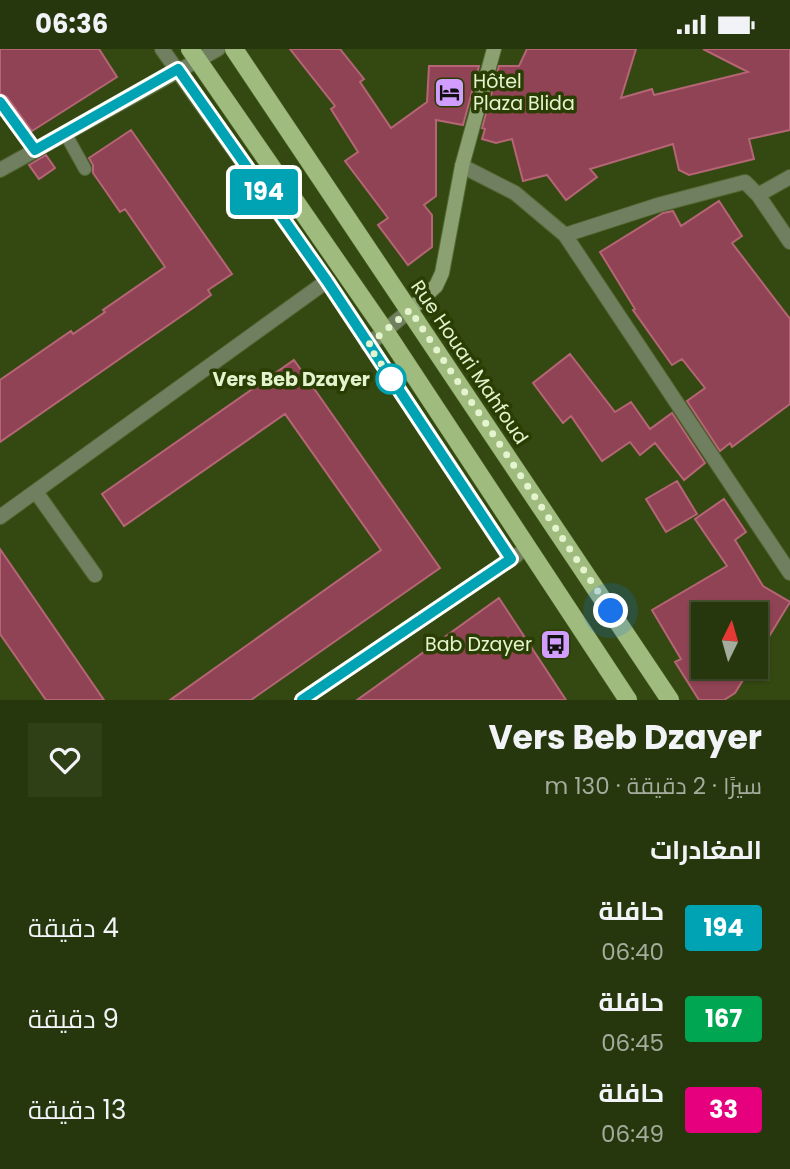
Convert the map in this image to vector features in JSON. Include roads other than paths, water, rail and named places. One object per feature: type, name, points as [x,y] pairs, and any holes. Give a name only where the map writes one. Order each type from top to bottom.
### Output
[{"type":"main road","name":"Rue Houari Mahfoud","points":[[234,49],[670,700]]},
{"type":"main road","points":[[410,310],[436,286],[442,273],[462,166],[494,49]]},
{"type":"main road","points":[[193,54],[385,331],[628,700]]},
{"type":"street","points":[[162,49],[327,281],[511,559]]},
{"type":"street","points":[[0,170],[178,69],[193,54],[218,49]]},
{"type":"street","points":[[462,166],[515,193],[565,235],[790,573]]},
{"type":"street","points":[[758,195],[790,177]]},
{"type":"street","points":[[565,235],[658,205],[745,182],[758,195],[790,242]]},
{"type":"street","points":[[0,517],[327,281]]},
{"type":"street","points":[[368,345],[410,310]]},
{"type":"street","points":[[36,492],[95,575]]},
{"type":"street","points":[[302,700],[527,548]]},
{"type":"lane","points":[[0,102],[35,150]]},
{"type":"lane","points":[[65,132],[85,169]]},
{"type":"place","name":"Hôtel Plaza Blida","points":[[450,92]]},
{"type":"place","name":"Vers Beb Dzayer","points":[[391,379]]},
{"type":"place","name":"Bab Dzayer","points":[[555,644]]}]
